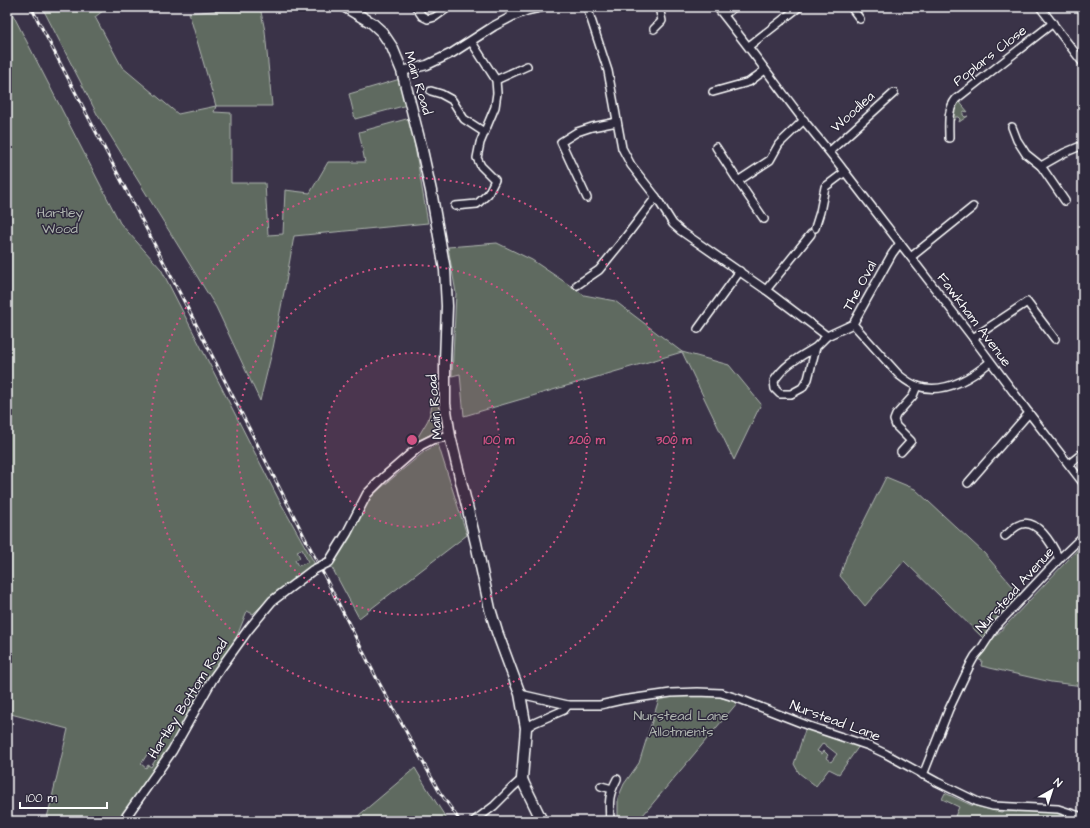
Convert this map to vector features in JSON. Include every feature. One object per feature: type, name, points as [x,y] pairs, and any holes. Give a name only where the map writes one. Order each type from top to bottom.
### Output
[{"type":"main road","name":"Main Road","points":[[345,7],[372,23],[382,32],[392,47],[402,71],[422,150],[445,270],[447,306],[445,404],[450,436],[476,543],[490,609],[520,694],[526,728],[522,778],[542,821]]},
{"type":"street","points":[[416,7],[422,16],[428,19],[449,7]]},
{"type":"street","points":[[508,7],[513,16]]},
{"type":"street","points":[[402,71],[427,65],[452,53],[494,26],[513,16],[528,10],[542,7]]},
{"type":"street","points":[[587,7],[608,71],[622,148],[631,165],[656,197],[673,224],[740,271],[827,336]]},
{"type":"street","points":[[654,29],[662,21],[659,7]]},
{"type":"street","name":"Fawkham Avenue","points":[[717,7],[749,46],[804,120],[830,151],[910,258],[973,338],[1029,414],[1083,482]]},
{"type":"street","points":[[724,15],[734,7]]},
{"type":"street","points":[[749,46],[799,7]]},
{"type":"street","points":[[851,7],[860,19]]},
{"type":"street","points":[[1040,7],[1083,63]]},
{"type":"street","name":"Poplars Close","points":[[949,138],[950,112],[956,99],[1053,23]]},
{"type":"street","points":[[455,206],[477,204],[488,194],[495,180],[481,166],[477,158],[480,143],[495,107],[497,93],[496,80],[471,41]]},
{"type":"street","points":[[496,80],[527,66]]},
{"type":"street","points":[[713,92],[749,82],[766,70]]},
{"type":"street","points":[[431,91],[452,100],[464,119],[484,132]]},
{"type":"street","name":"Woodlea","points":[[830,151],[894,93]]},
{"type":"street","points":[[738,181],[770,160],[779,144],[804,120]]},
{"type":"street","points":[[587,198],[561,142],[578,132],[592,127],[617,122]]},
{"type":"street","points":[[1012,127],[1017,140],[1026,154],[1041,166],[1065,201]]},
{"type":"street","points":[[1041,166],[1083,144]]},
{"type":"street","points":[[716,147],[764,219]]},
{"type":"street","points":[[766,290],[813,231],[820,212],[825,187],[845,172]]},
{"type":"street","points":[[577,285],[599,270],[656,197]]},
{"type":"street","points":[[910,258],[973,207]]},
{"type":"street","name":"The Oval","points":[[816,347],[808,379],[802,388],[791,394],[780,394],[775,389],[774,381],[780,372],[789,364],[816,347],[827,336],[853,324],[892,254],[900,243]]},
{"type":"street","points":[[698,329],[740,271]]},
{"type":"street","points":[[973,338],[1026,302],[1055,339]]},
{"type":"street","points":[[853,324],[899,374],[907,381],[917,386],[928,388],[950,385],[970,377],[990,362]]},
{"type":"street","points":[[901,452],[913,438],[896,426],[894,420],[896,415],[913,396],[917,386]]},
{"type":"street","points":[[968,483],[1029,414]]},
{"type":"street","name":"Hartley Bottom Road","points":[[123,821],[172,751],[212,680],[272,600],[313,570],[329,562],[347,533],[367,494],[383,478],[421,445],[432,440],[450,436]]},
{"type":"street","points":[[1069,464],[1083,453]]},
{"type":"street","points":[[1005,536],[1018,525],[1026,524],[1036,527],[1052,543],[1059,559]]},
{"type":"street","name":"Nurstead Avenue","points":[[923,774],[949,709],[975,656],[981,650],[996,626],[1059,559],[1083,536]]},
{"type":"street","name":"Nurstead Lane","points":[[520,694],[568,705],[600,705],[622,700],[671,693],[698,692],[721,694],[737,698],[809,726],[869,746],[978,802],[993,806],[1058,809],[1083,817]]},
{"type":"street","points":[[526,728],[564,710],[568,705]]},
{"type":"street","points":[[474,821],[494,806],[522,778]]},
{"type":"street","points":[[610,821],[609,803],[612,789],[617,779]]},
{"type":"street","points":[[601,786],[612,789]]},
{"type":"green space","name":"Hartley Wood","points":[[7,7],[9,7],[120,223],[161,269],[279,500],[316,566],[272,595],[253,614],[247,611],[237,636],[165,754],[119,821],[46,821],[68,729],[7,713]],"holes":[[[302,549],[308,562],[298,566],[295,560],[300,558],[297,551]],[[148,753],[153,756],[155,753],[158,756],[151,767],[148,765],[146,768],[141,764]]]},
{"type":"green space","points":[[42,7],[108,7],[95,17],[122,67],[178,114],[216,106],[214,112],[231,113],[231,183],[265,183],[268,235],[283,234],[285,190],[310,193],[328,162],[365,162],[359,132],[410,118],[428,223],[294,236],[273,348],[260,401],[216,307],[97,114]]},
{"type":"green space","points":[[260,7],[265,31],[272,106],[216,106],[189,13]]},
{"type":"green space","points":[[400,79],[407,105],[355,119],[349,94]]},
{"type":"green space","points":[[958,100],[968,112],[964,111],[963,115],[965,117],[968,116],[959,122],[960,119],[958,117],[955,117],[955,120],[952,118],[952,111]]},
{"type":"green space","points":[[497,243],[532,260],[584,295],[615,301],[682,352],[464,416],[460,374],[452,376],[456,293],[448,247]]},
{"type":"green space","points":[[682,352],[729,365],[761,404],[734,460]]},
{"type":"green space","points":[[437,387],[442,429],[415,442],[428,420]]},
{"type":"green space","points":[[438,444],[467,535],[359,618],[330,564],[370,497],[425,451]]},
{"type":"green space","points":[[886,477],[915,489],[984,553],[1021,596],[983,638],[904,561],[865,606],[840,576],[847,555]]},
{"type":"green space","points":[[1083,544],[1083,686],[1051,682],[981,666],[982,661],[977,659],[990,642]]},
{"type":"green space","name":"Nurstead Lane Allotments","points":[[675,695],[714,696],[738,702],[638,821],[618,821],[618,798],[624,784],[639,763],[659,699]]},
{"type":"green space","points":[[806,727],[859,746],[839,774],[829,769],[816,786],[799,773],[794,764]],"holes":[[[823,743],[837,754],[831,762],[826,758],[828,755],[824,751],[822,754],[817,751]]]},
{"type":"green space","points":[[415,768],[448,821],[352,821]]},
{"type":"green space","points":[[945,793],[971,805],[1001,812],[1055,811],[1081,821],[953,821],[959,807],[942,799]]},
{"type":"railway","points":[[31,7],[199,330],[377,679],[439,791],[460,821]]}]
